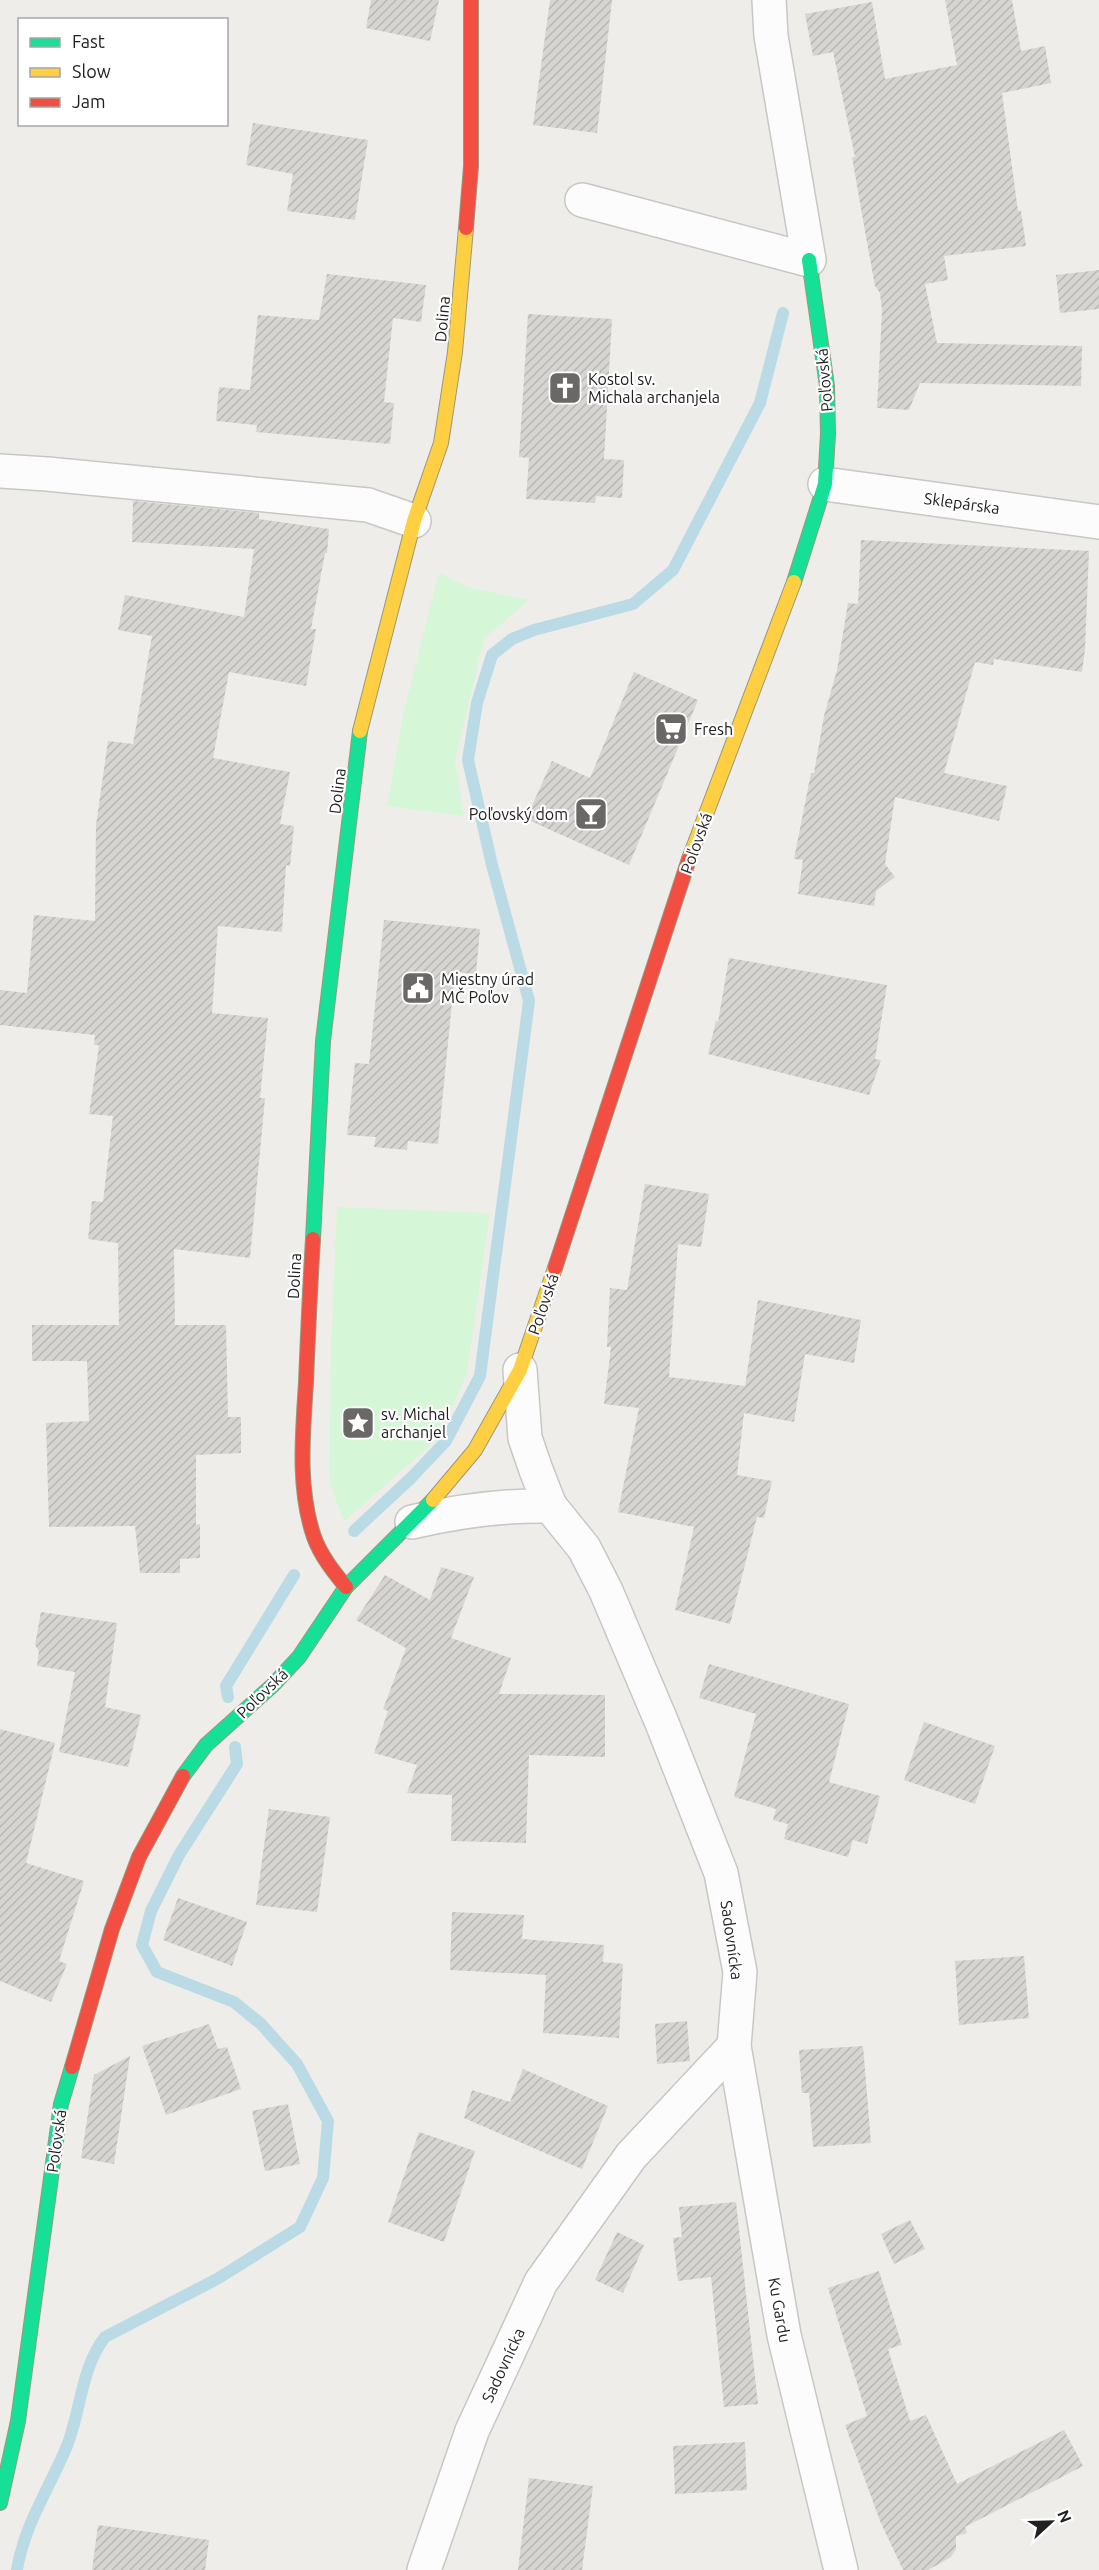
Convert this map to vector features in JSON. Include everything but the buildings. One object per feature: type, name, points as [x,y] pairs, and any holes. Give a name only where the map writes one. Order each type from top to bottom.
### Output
[{"type":"street","name":"Dolina","points":[[346,1587],[324,1559],[313,1529],[303,1476],[323,1041],[360,731],[414,521],[441,443],[455,352],[471,166],[471,0]]},
{"type":"street","name":"Poľovská","points":[[0,2503],[18,2421],[61,2104],[112,1929],[139,1857],[187,1769],[206,1745],[252,1706],[299,1657],[346,1587],[412,1522],[475,1450],[520,1370],[574,1215],[686,867],[801,561],[825,484],[828,434],[827,386],[809,260],[771,36],[769,0]]},
{"type":"street","points":[[582,200],[809,260]]},
{"type":"street","points":[[0,471],[368,505],[414,521]]},
{"type":"street","name":"Sklepárska","points":[[825,484],[1099,522]]},
{"type":"street","name":"Sadovnícka","points":[[424,2570],[472,2431],[541,2282],[631,2156],[734,2046],[740,1972],[721,1873],[662,1723],[606,1591],[584,1548],[550,1506],[525,1438],[520,1370]]},
{"type":"street","points":[[412,1522],[487,1508],[520,1505],[550,1506]]},
{"type":"street","name":"Ku Gardu","points":[[734,2046],[784,2335],[841,2570]]},
{"type":"green space","points":[[439,573],[468,587],[529,600],[484,639],[455,761],[464,816],[387,806],[404,711]]},
{"type":"green space","points":[[337,1207],[490,1213],[467,1373],[440,1437],[344,1521],[330,1484],[329,1471]]},
{"type":"waterway","points":[[354,1531],[411,1478],[446,1441],[480,1376],[529,1001],[492,865],[468,760],[477,703],[492,655],[512,639],[534,630],[633,604],[673,570],[760,403],[783,313]]},
{"type":"waterway","points":[[228,1697],[226,1686],[294,1575]]},
{"type":"waterway","points":[[17,2570],[25,2537],[72,2432],[91,2362],[105,2337],[217,2279],[300,2227],[323,2178],[328,2121],[297,2064],[261,2024],[234,2002],[157,1972],[142,1945],[151,1911],[179,1855],[237,1764],[235,1747]]},
{"type":"traffic: fast","points":[[794,582],[825,484],[828,434],[827,386],[809,260]]},
{"type":"traffic: fast","points":[[313,1239],[323,1041],[360,731]]},
{"type":"traffic: fast","points":[[183,1776],[206,1745],[273,1685],[299,1657],[346,1587],[433,1500]]},
{"type":"traffic: fast","points":[[0,2503],[18,2421],[61,2104],[72,2067]]},
{"type":"traffic: slow","points":[[360,731],[414,521],[441,443],[455,352],[466,228]]},
{"type":"traffic: slow","points":[[689,859],[794,582]]},
{"type":"traffic: slow","points":[[433,1500],[475,1450],[520,1370],[555,1268]]},
{"type":"traffic: jam","points":[[466,228],[471,166],[471,0]]},
{"type":"traffic: jam","points":[[555,1268],[689,859]]},
{"type":"traffic: jam","points":[[313,1239],[303,1479],[314,1537],[324,1557],[346,1587]]},
{"type":"traffic: jam","points":[[72,2067],[112,1929],[139,1857],[183,1776]]},
{"type":"place","name":"Kostol sv. Michala archanjela","points":[[565,388]]},
{"type":"place","name":"Fresh","points":[[671,729]]},
{"type":"place","name":"Poľovský dom","points":[[591,814]]},
{"type":"place","name":"Miestny úrad MČ Poľov","points":[[418,988]]},
{"type":"place","name":"sv. Michal archanjel","points":[[358,1423]]}]
